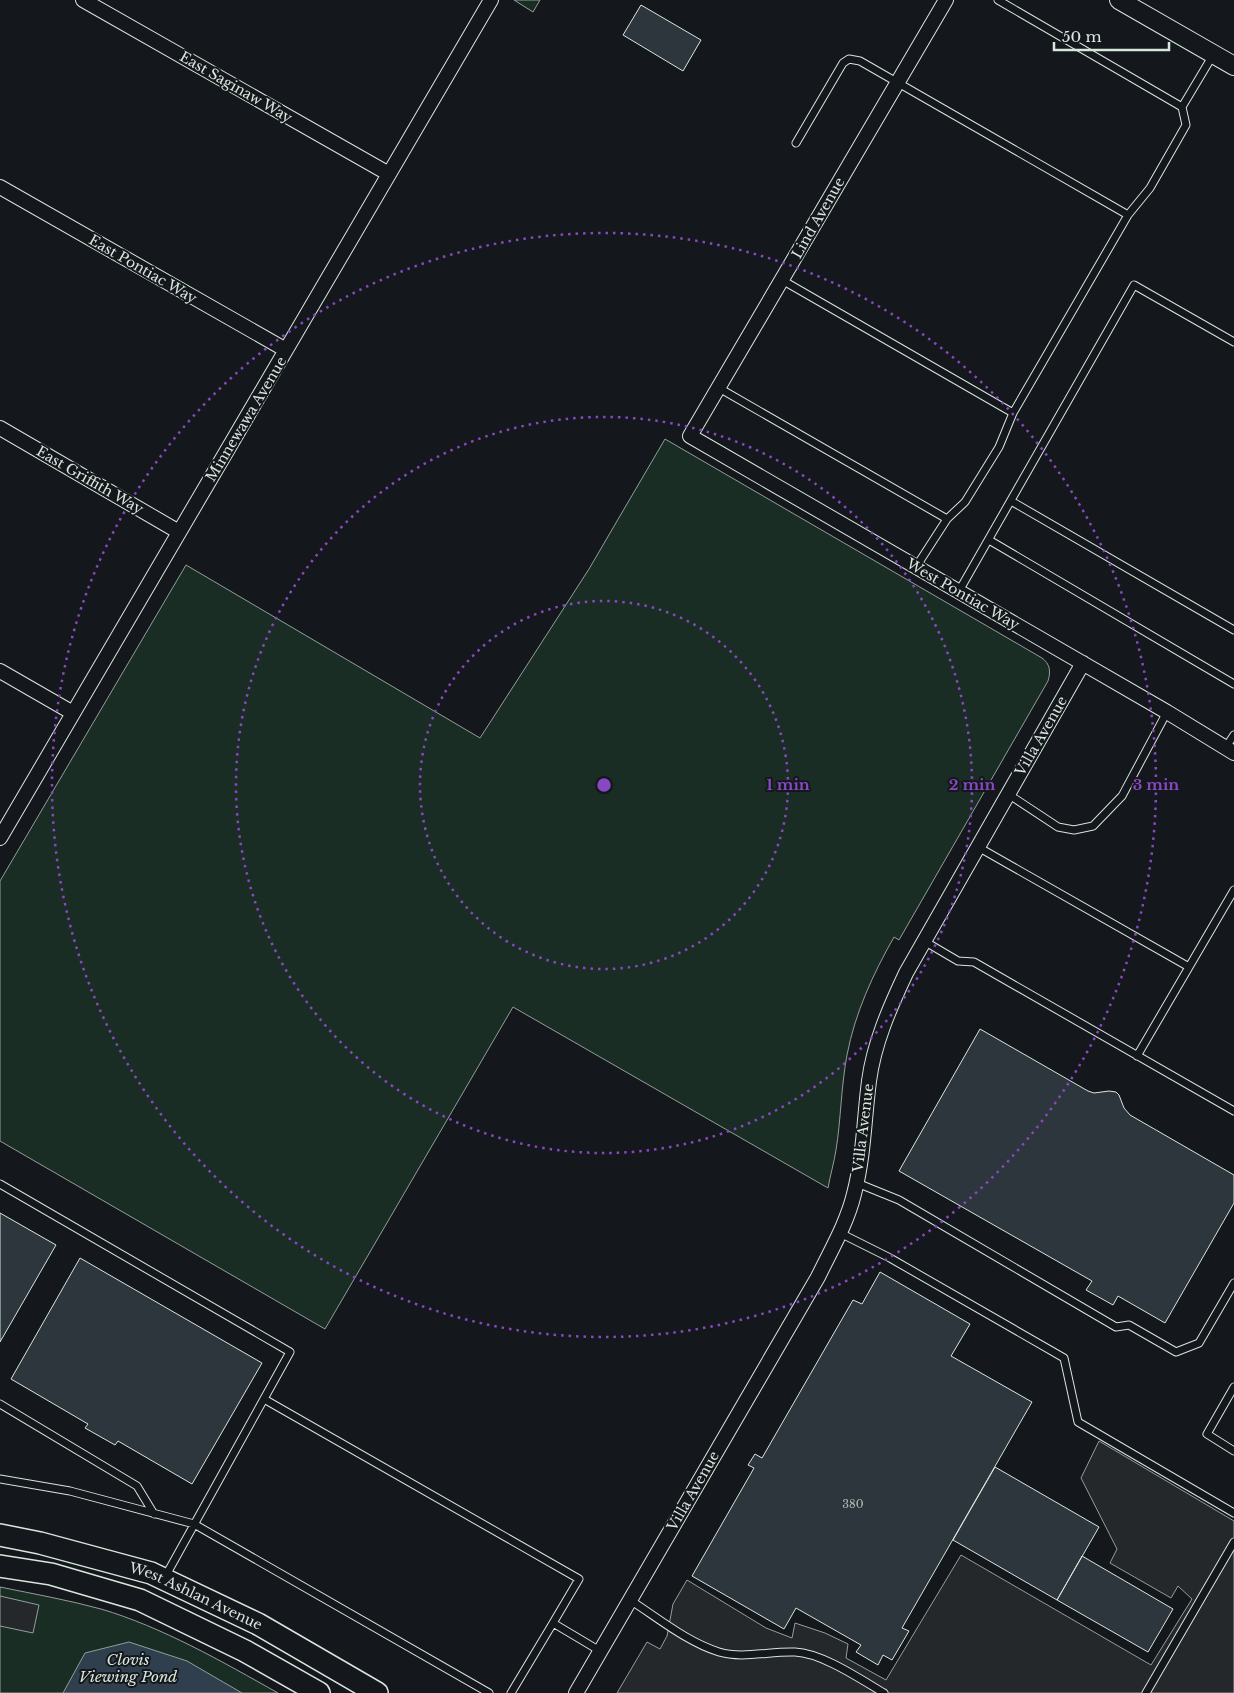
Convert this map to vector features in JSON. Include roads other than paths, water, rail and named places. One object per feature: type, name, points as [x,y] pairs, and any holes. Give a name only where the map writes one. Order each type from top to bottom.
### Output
[{"type":"main road","name":"West Ashlan Avenue","points":[[0,1535],[40,1543],[151,1573],[258,1624],[377,1693]]},
{"type":"main road","name":"West Ashlan Avenue","points":[[0,1566],[51,1574],[140,1600],[245,1651],[319,1693]]},
{"type":"street","name":"East Saginaw Way","points":[[83,0],[389,174]]},
{"type":"street","name":"Minnewawa Avenue","points":[[0,838],[491,0]]},
{"type":"street","name":"Lind Avenue","points":[[690,436],[946,0]]},
{"type":"street","points":[[1120,0],[1234,66]]},
{"type":"street","name":"East Pontiac Way","points":[[0,187],[286,350]]},
{"type":"street","name":"East Griffith Way","points":[[0,428],[179,532]]},
{"type":"street","name":"West Pontiac Way","points":[[690,436],[1230,750]]},
{"type":"street","name":"Villa Avenue","points":[[576,1693],[818,1277],[840,1233],[857,1183],[863,1154],[869,1079],[876,1046],[887,1014],[906,973],[1083,664]]},
{"type":"street","points":[[0,671],[73,713]]},
{"type":"lane","points":[[998,0],[1182,106]]},
{"type":"lane","points":[[916,567],[947,519],[965,502],[999,447],[1013,413],[1128,215],[1150,188],[1186,125],[1182,106],[1213,54]]},
{"type":"lane","points":[[796,143],[843,63],[849,59],[860,61],[1128,215]]},
{"type":"lane","points":[[782,280],[1013,413]]},
{"type":"lane","points":[[959,592],[1134,285],[1234,342]]},
{"type":"lane","points":[[719,388],[947,519]]},
{"type":"lane","points":[[1011,501],[1234,630]]},
{"type":"lane","points":[[989,540],[1234,684]]},
{"type":"lane","points":[[1008,794],[1058,827],[1074,830],[1093,826],[1122,796],[1167,712]]},
{"type":"lane","points":[[1230,750],[1234,735]]},
{"type":"lane","points":[[978,847],[1189,966]]},
{"type":"lane","points":[[1137,1056],[1234,890]]},
{"type":"lane","points":[[924,942],[958,961],[974,962],[1234,1112]]},
{"type":"lane","points":[[857,1183],[899,1200],[1116,1328],[1129,1325],[1176,1352],[1199,1343],[1234,1283]]},
{"type":"lane","points":[[0,1184],[290,1352],[164,1579]]},
{"type":"lane","points":[[840,1233],[890,1258],[1064,1358],[1078,1422],[1234,1513]]},
{"type":"lane","points":[[1234,1387],[1207,1434],[1234,1450]]},
{"type":"lane","points":[[264,1399],[579,1579],[511,1693]]},
{"type":"lane","points":[[0,1404],[137,1486],[154,1514]]},
{"type":"lane","points":[[0,1479],[70,1491],[194,1524],[489,1693]]},
{"type":"lane","points":[[1148,1692],[1234,1542]]},
{"type":"lane","points":[[629,1600],[702,1646],[720,1653],[740,1655],[795,1652],[808,1654],[821,1658],[884,1693]]},
{"type":"lane","points":[[554,1623],[600,1651]]},
{"type":"water","name":"Clovis Viewing Pond","points":[[129,1642],[187,1661],[242,1693],[63,1693],[85,1653]]}]
